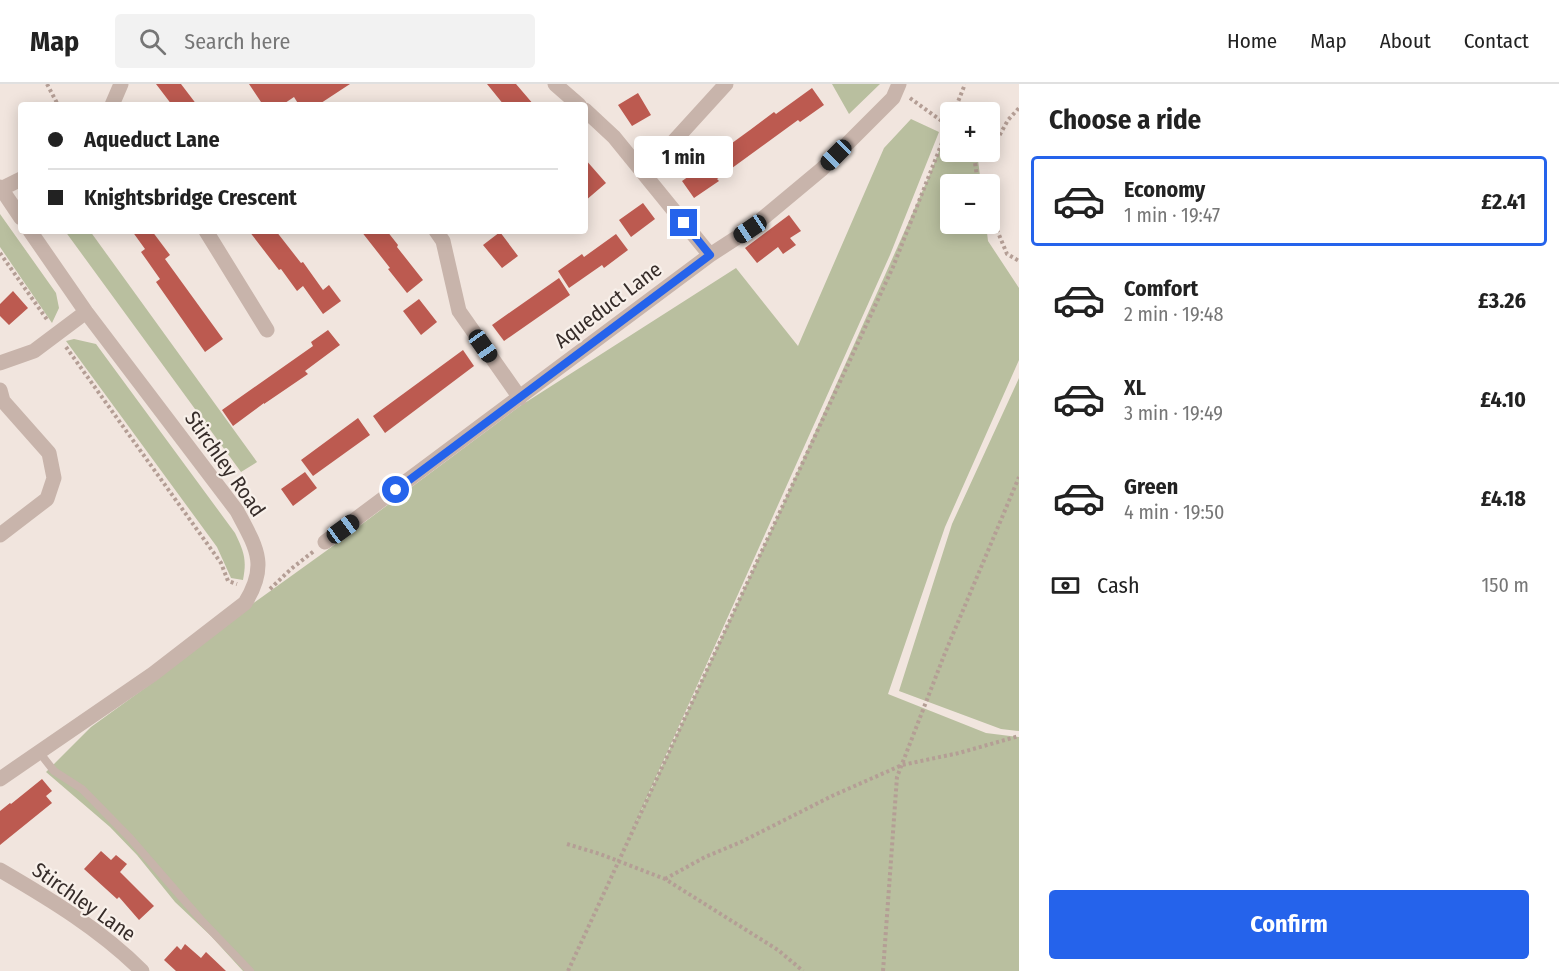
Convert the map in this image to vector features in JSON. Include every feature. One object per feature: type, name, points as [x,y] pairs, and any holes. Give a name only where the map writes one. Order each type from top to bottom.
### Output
[{"type":"street","points":[[113,102],[121,84]]},
{"type":"street","points":[[555,84],[576,102]]},
{"type":"street","points":[[644,174],[726,84]]},
{"type":"street","name":"Aqueduct Lane","points":[[325,542],[710,255],[750,229],[822,169],[893,98],[898,86]]},
{"type":"street","points":[[588,114],[614,137],[710,255]]},
{"type":"street","points":[[18,180],[1,188],[18,214]]},
{"type":"street","name":"Stirchley Road","points":[[0,779],[153,674],[245,603],[254,588],[259,566],[255,546],[237,511],[86,312],[32,234]]},
{"type":"street","points":[[208,234],[267,330]]},
{"type":"street","points":[[438,234],[443,241],[459,311],[520,398]]},
{"type":"street","points":[[0,363],[34,351],[86,312]]},
{"type":"street","points":[[0,390],[3,401],[49,453],[54,478],[47,499],[0,535]]},
{"type":"street","name":"Stirchley Lane","points":[[0,870],[46,897],[121,950],[142,971]]},
{"type":"lane","points":[[39,752],[54,771],[82,789],[130,838],[202,922],[250,971]]},
{"type":"path","points":[[47,84],[56,102]]},
{"type":"path","points":[[958,102],[965,84]]},
{"type":"path","points":[[898,86],[940,119]]},
{"type":"path","points":[[1000,134],[1008,120],[1019,108]]},
{"type":"path","points":[[568,971],[893,267],[940,148]]},
{"type":"path","points":[[998,234],[1006,254],[1019,261]]},
{"type":"path","points":[[0,252],[221,563],[228,581],[241,585]]},
{"type":"path","points":[[883,971],[897,777],[945,653],[1019,477]]},
{"type":"path","points":[[270,589],[325,542]]},
{"type":"path","points":[[665,879],[705,857],[902,765],[959,753],[1019,736]]},
{"type":"path","points":[[567,844],[665,879],[778,950],[803,971]]},
{"type":"green space","points":[[832,84],[880,84],[849,114]]},
{"type":"green space","points":[[911,119],[939,132],[890,255],[631,833],[779,513],[940,149],[940,162],[978,162],[980,174],[940,174],[940,234],[987,234],[988,241],[1019,288],[1019,360],[945,527],[888,694],[986,733],[1019,737],[1019,971],[243,971],[175,902],[137,855],[110,827],[46,772],[91,727],[156,680],[184,653],[326,551],[520,406],[736,268],[798,346],[884,148]]},
{"type":"green space","points":[[0,214],[56,293],[59,308],[52,323],[0,247]]},
{"type":"green space","points":[[67,234],[92,234],[257,462],[241,472]]},
{"type":"green space","points":[[74,339],[96,344],[235,533],[244,556],[243,580],[231,578],[217,547],[66,341]]},
{"type":"green space","points":[[1019,378],[1019,731],[1001,729],[899,691],[952,524]]},
{"type":"building","points":[[156,84],[181,84],[195,102],[170,102]]},
{"type":"building","points":[[249,84],[350,84],[323,102],[297,102],[294,97],[286,102],[261,102]]},
{"type":"building","points":[[487,84],[516,84],[531,102],[502,102]]},
{"type":"building","points":[[812,88],[824,105],[800,122],[798,120],[694,198],[682,181],[774,112],[776,114]]},
{"type":"building","points":[[638,93],[651,115],[632,126],[618,105]]},
{"type":"building","points":[[588,162],[606,183],[588,198]]},
{"type":"building","points":[[643,203],[655,219],[631,237],[619,220]]},
{"type":"building","points":[[789,215],[801,231],[790,238],[796,245],[783,254],[778,247],[757,263],[745,248]]},
{"type":"building","points":[[134,234],[154,234],[170,255],[165,259],[223,339],[205,352],[156,282],[160,279],[141,252],[145,249]]},
{"type":"building","points":[[251,234],[278,234],[301,263],[303,262],[323,290],[329,285],[341,301],[323,314],[303,286],[297,291],[281,269],[279,270]]},
{"type":"building","points":[[363,234],[389,234],[423,280],[407,293],[388,269],[390,268]]},
{"type":"building","points":[[497,234],[502,234],[518,256],[502,268],[483,245]]},
{"type":"building","points":[[616,234],[628,250],[604,268],[602,265],[569,288],[558,271],[582,254],[584,257]]},
{"type":"building","points":[[559,278],[570,295],[504,341],[492,325]]},
{"type":"building","points":[[13,291],[28,308],[9,325],[0,316],[0,304]]},
{"type":"building","points":[[419,299],[437,322],[421,335],[403,311]]},
{"type":"building","points":[[328,330],[340,345],[305,371],[308,374],[233,426],[222,410],[313,346],[311,342]]},
{"type":"building","points":[[463,350],[474,366],[385,433],[373,416]]},
{"type":"building","points":[[358,418],[370,435],[313,476],[301,460]]},
{"type":"building","points":[[305,472],[317,488],[293,506],[281,489]]},
{"type":"building","points":[[42,779],[52,791],[46,796],[52,803],[0,845],[0,811]]},
{"type":"building","points":[[101,851],[111,860],[116,855],[127,864],[120,872],[154,906],[139,920],[119,897],[117,899],[84,869]]},
{"type":"building","points":[[185,944],[201,958],[206,952],[226,971],[176,971],[164,960],[177,946],[181,950]]},
{"type":"route","points":[[396,490],[710,255],[684,223]]}]
